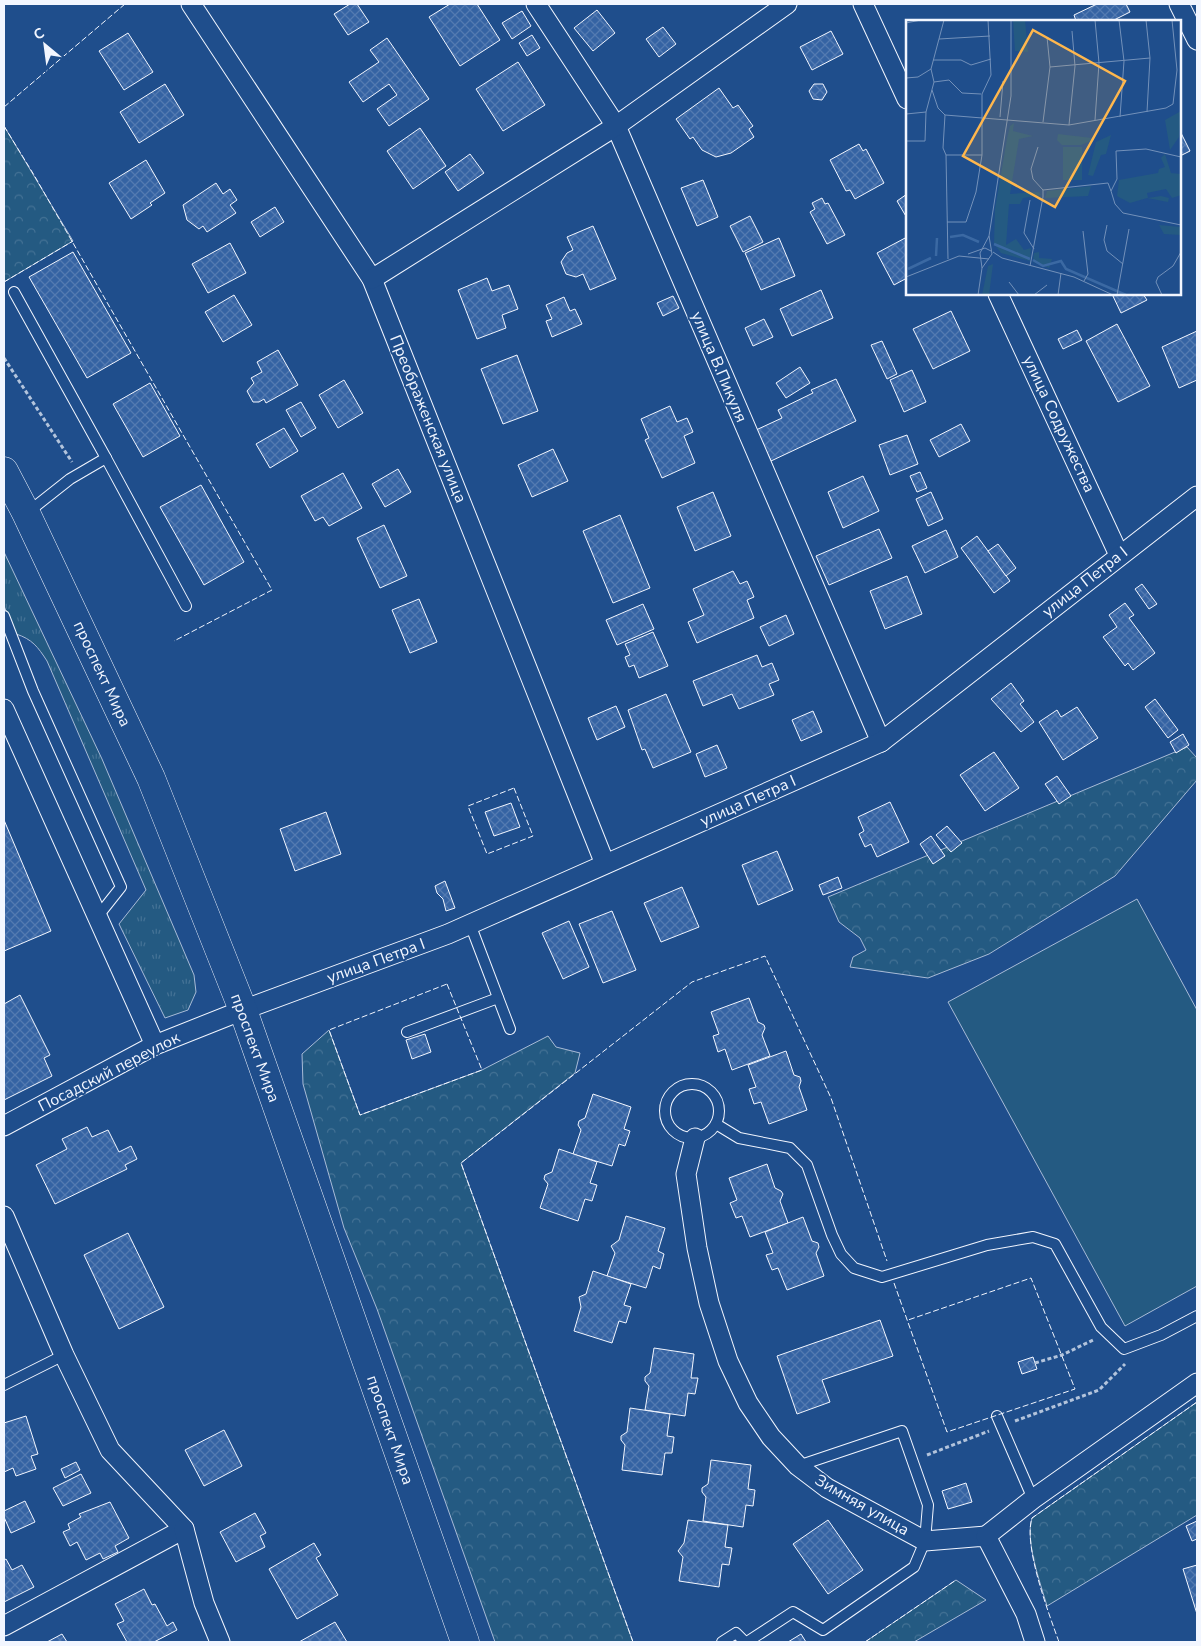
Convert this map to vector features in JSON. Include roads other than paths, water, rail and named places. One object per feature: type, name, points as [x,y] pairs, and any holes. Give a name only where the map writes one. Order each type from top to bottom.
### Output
[{"type":"main road","name":"проспект Мира","points":[[4,471],[26,513],[151,778],[243,1010],[465,1642]]},
{"type":"street","name":"Преображенская улица","points":[[191,4],[372,279],[606,864]]},
{"type":"street","name":"улица В.Пикуля","points":[[536,4],[616,126],[881,742]]},
{"type":"street","points":[[372,279],[616,126],[787,4]]},
{"type":"street","points":[[863,4],[906,97]]},
{"type":"street","points":[[1179,4],[1197,40]]},
{"type":"street","name":"улица Содружества","points":[[998,295],[1119,555]]},
{"type":"street","name":"улица Петра I","points":[[243,1010],[470,924],[881,742],[1197,496]]},
{"type":"street","points":[[4,709],[155,1046]]},
{"type":"street","name":"Посадский переулок","points":[[4,1126],[155,1046],[243,1010]]},
{"type":"street","name":"Зимняя улица","points":[[695,1138],[686,1174],[697,1248],[709,1303],[728,1361],[748,1403],[771,1437],[798,1466],[827,1488],[925,1541],[986,1536]]},
{"type":"street","points":[[4,1216],[64,1355],[110,1450],[184,1529],[204,1603],[220,1642]]},
{"type":"street","points":[[1035,1642],[1026,1614],[986,1536],[1033,1499],[1197,1383]]},
{"type":"street","points":[[4,1626],[184,1529]]},
{"type":"lane","points":[[14,292],[186,606]]},
{"type":"lane","points":[[26,513],[79,473],[106,458]]},
{"type":"lane","points":[[4,616],[7,632],[121,887],[98,916]]},
{"type":"lane","points":[[470,924],[510,1029]]},
{"type":"lane","points":[[407,1032],[498,998]]},
{"type":"lane","points":[[692,1083],[710,1090],[719,1106],[716,1124],[703,1136],[695,1138],[678,1134],[667,1122],[665,1105],[675,1089],[692,1083]]},
{"type":"lane","points":[[716,1124],[739,1138],[790,1148],[807,1165],[832,1235],[841,1254],[854,1268],[882,1277],[987,1245],[1033,1236],[1055,1244],[1101,1327],[1124,1349],[1161,1336],[1197,1316]]},
{"type":"lane","points":[[4,1386],[64,1355]]},
{"type":"lane","points":[[997,1416],[1033,1499]]},
{"type":"lane","points":[[722,1642],[736,1633],[746,1642],[793,1612],[823,1630],[914,1567],[925,1541],[928,1505],[902,1431],[798,1466]]}]
